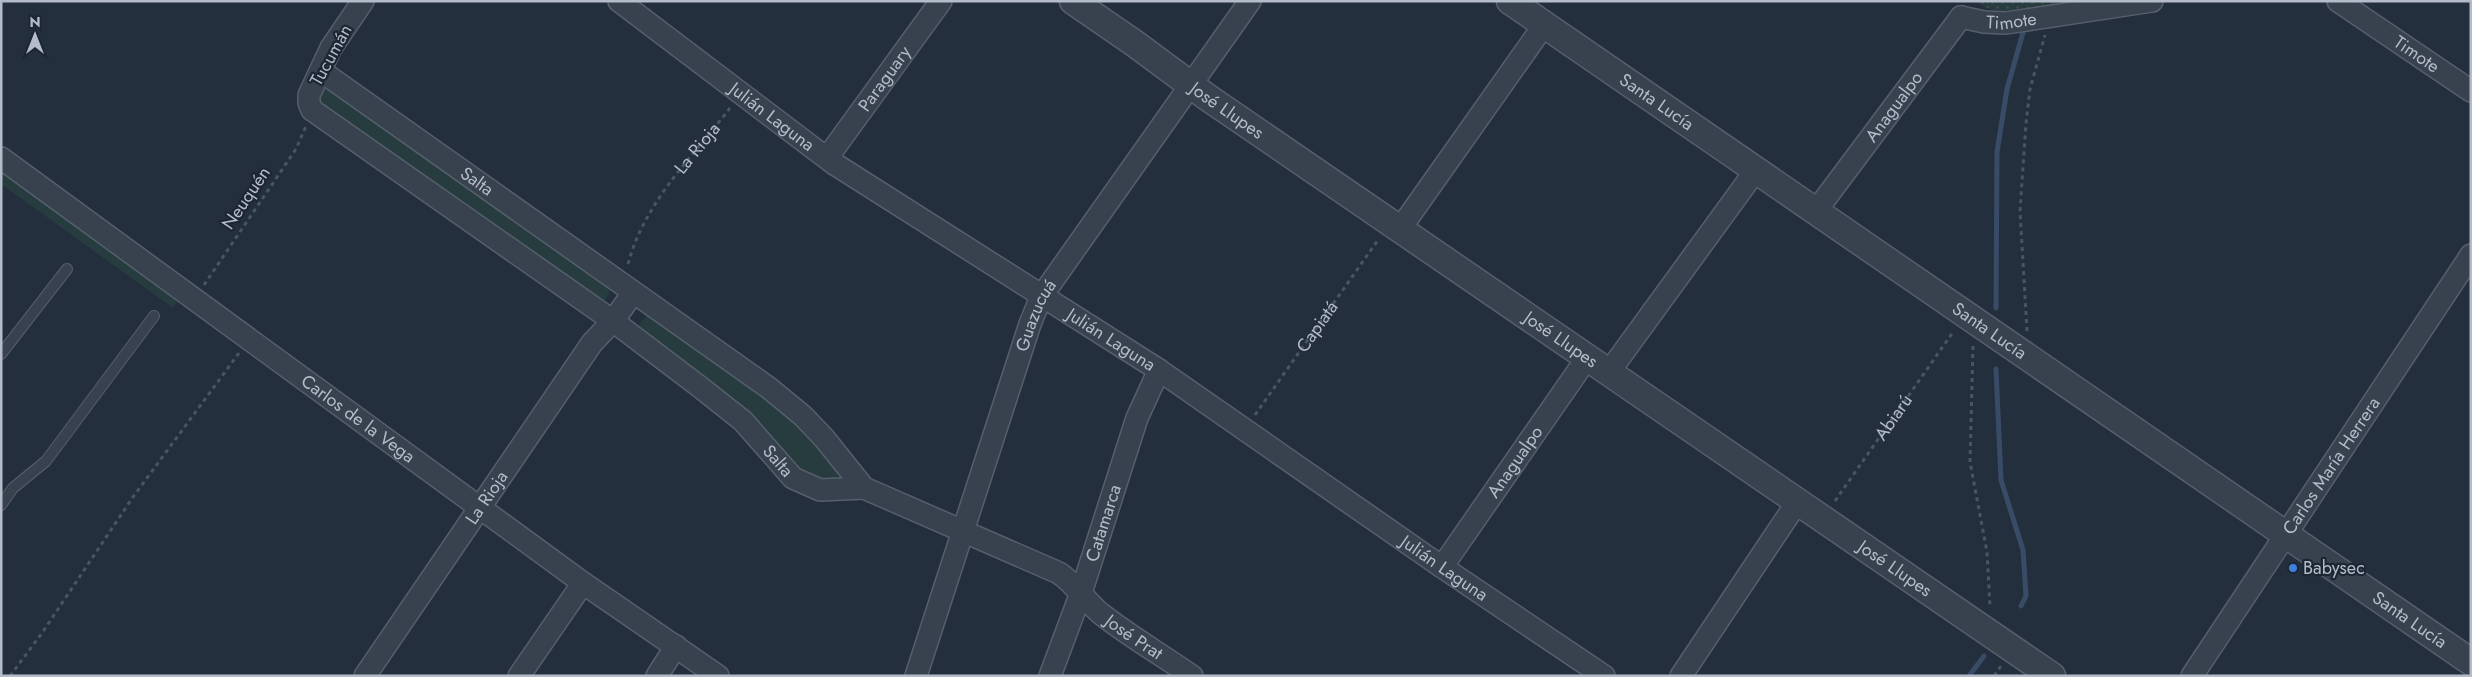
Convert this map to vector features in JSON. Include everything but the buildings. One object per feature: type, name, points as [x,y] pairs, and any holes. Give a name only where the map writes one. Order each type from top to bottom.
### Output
[{"type":"street","name":"Tucumán","points":[[312,110],[309,103],[310,94],[331,48],[363,1]]},
{"type":"street","name":"Julián Laguna","points":[[619,1],[739,94],[827,158],[1041,297],[1159,370],[1244,431],[1604,676]]},
{"type":"street","name":"Paraguary","points":[[827,158],[942,1]]},
{"type":"street","name":"José Llupes","points":[[1073,1],[1395,226],[2052,676]]},
{"type":"street","name":"Guazucuá","points":[[916,676],[1030,324],[1041,297],[1250,1]]},
{"type":"street","name":"Santa Lucía","points":[[1510,1],[1816,211],[2027,359],[2471,662]]},
{"type":"street","name":"Timote","points":[[1956,9],[1984,22],[2006,23],[2152,1]]},
{"type":"street","name":"Timote","points":[[2338,1],[2471,91]]},
{"type":"street","name":"Anagualpo","points":[[1816,211],[1956,9]]},
{"type":"street","points":[[1395,226],[1544,25]]},
{"type":"street","name":"Salta","points":[[321,71],[769,388],[803,416],[824,438],[864,488]]},
{"type":"street","name":"Salta","points":[[312,110],[613,321],[743,421],[793,478],[820,490],[864,488],[1059,573],[1072,582],[1081,593]]},
{"type":"street","name":"Carlos de la Vega","points":[[1,158],[583,583],[718,676]]},
{"type":"street","points":[[1609,372],[1756,170]]},
{"type":"street","name":"Carlos María Herrera","points":[[2192,676],[2471,255]]},
{"type":"street","points":[[613,321],[628,288]]},
{"type":"street","name":"La Rioja","points":[[364,676],[592,343],[613,321]]},
{"type":"street","name":"Anagualpo","points":[[1442,567],[1587,358]]},
{"type":"street","name":"Catamarca","points":[[1050,676],[1081,593],[1137,418],[1159,370]]},
{"type":"street","points":[[1681,676],[1798,501]]},
{"type":"street","points":[[519,676],[583,583]]},
{"type":"street","name":"José Prat","points":[[1081,593],[1102,614],[1192,676]]},
{"type":"street","points":[[657,676],[676,646]]},
{"type":"lane","points":[[1,354],[67,269]]},
{"type":"lane","points":[[1,505],[14,488],[46,460],[154,316]]},
{"type":"path","points":[[2027,359],[2027,326],[2020,211],[2030,89],[2049,16]]},
{"type":"path","name":"La Rioja","points":[[628,288],[643,222],[739,94]]},
{"type":"path","name":"Neuquén","points":[[195,298],[296,149],[312,110]]},
{"type":"path","name":"Capiatá","points":[[1244,431],[1395,226]]},
{"type":"path","points":[[1972,321],[1970,462],[1987,552],[1989,634]]},
{"type":"path","name":"Abiarú","points":[[1823,518],[1972,321]]},
{"type":"path","points":[[10,676],[42,633],[133,497],[250,338]]},
{"type":"green space","points":[[1975,1],[2101,1],[2053,10],[2019,13],[2003,12],[1988,8]]},
{"type":"green space","points":[[319,85],[328,85],[609,286],[609,295],[605,300],[600,300],[318,105]]},
{"type":"green space","points":[[1,170],[180,297],[173,308],[1,184]]},
{"type":"green space","points":[[652,315],[779,399],[839,465],[838,475],[833,481],[822,481],[797,470],[725,393],[644,334],[640,330],[640,323],[646,316]]},
{"type":"waterway","points":[[1996,308],[1997,152],[2007,89],[2024,29]]},
{"type":"waterway","points":[[1996,369],[2001,480],[2023,550],[2026,596],[2021,606]]},
{"type":"waterway","points":[[1969,676],[1984,656]]},
{"type":"place","name":"Babysec","points":[[2293,568]]}]
